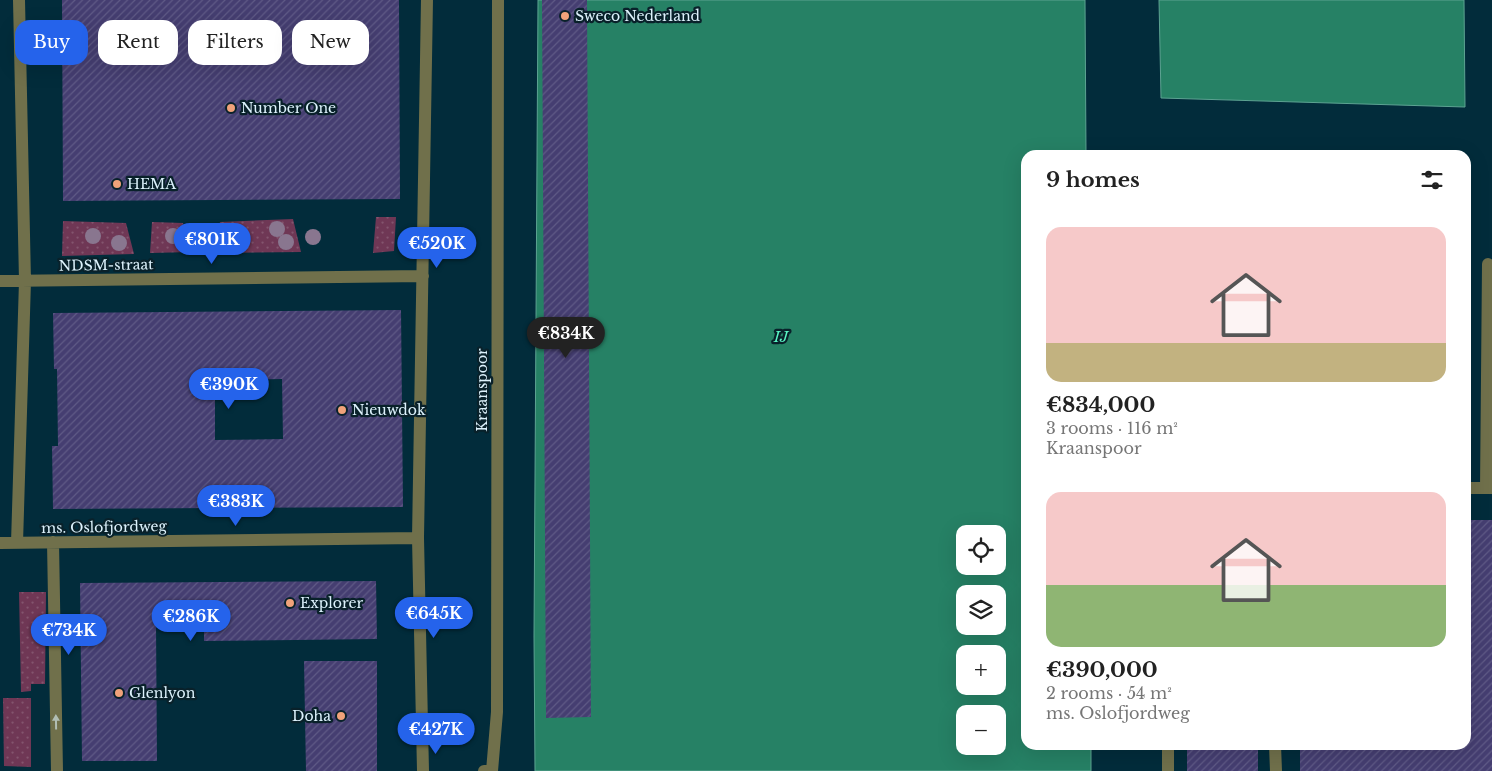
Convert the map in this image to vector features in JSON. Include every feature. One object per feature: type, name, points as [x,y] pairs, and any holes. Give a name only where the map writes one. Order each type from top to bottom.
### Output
[{"type":"street","points":[[17,543],[25,281],[18,0]]},
{"type":"street","points":[[423,771],[418,538],[427,0]]},
{"type":"street","name":"Kraanspoor","points":[[484,771],[492,770],[497,712],[498,0]]},
{"type":"street","points":[[1471,488],[1489,488],[1488,264]]},
{"type":"street","name":"NDSM-straat","points":[[0,281],[423,276]]},
{"type":"street","name":"ms. Oslofjordweg","points":[[0,543],[418,538]]},
{"type":"street","points":[[53,542],[57,771]]},
{"type":"street","points":[[1168,750],[1168,771]]},
{"type":"street","points":[[1275,750],[1276,771]]},
{"type":"shaded area","points":[[376,217],[396,217],[394,251],[373,253]]},
{"type":"shaded area","points":[[293,219],[301,252],[213,253],[220,222]]},
{"type":"shaded area","points":[[63,221],[126,223],[134,254],[62,256]]},
{"type":"shaded area","points":[[152,222],[183,223],[191,252],[150,253]]},
{"type":"shaded area","points":[[19,592],[46,592],[45,684],[31,684],[31,691],[21,692]]},
{"type":"shaded area","points":[[3,698],[31,698],[31,767],[4,766]]},
{"type":"water","name":"IJ","points":[[538,0],[1085,0],[1086,150],[1021,150],[1021,750],[1091,750],[1091,771],[535,771],[534,636]]},
{"type":"water","points":[[1159,0],[1464,0],[1465,107],[1161,98]]},
{"type":"building","name":"Number One","points":[[62,0],[399,0],[400,199],[63,201],[62,65],[88,65],[88,20],[62,20]]},
{"type":"building","points":[[542,0],[587,0],[591,717],[546,718]]},
{"type":"building","points":[[401,310],[403,507],[53,509],[52,446],[58,446],[57,369],[54,369],[53,313]],"holes":[[[282,379],[283,439],[215,440],[215,380]]]},
{"type":"building","points":[[1471,520],[1492,520],[1492,771],[1300,771],[1300,750],[1471,750]]},
{"type":"building","name":"Glenlyon","points":[[376,581],[377,639],[204,641],[204,625],[156,625],[157,761],[82,761],[80,583]]},
{"type":"building","name":"Doha","points":[[304,661],[377,661],[377,771],[306,771]]},
{"type":"building","points":[[1187,750],[1258,750],[1258,771],[1187,771]]},
{"type":"place","name":"Sweco Nederland","points":[[565,16]]},
{"type":"place","name":"Number One","points":[[231,108]]},
{"type":"place","name":"HEMA","points":[[117,184]]},
{"type":"place","name":"Nieuwdok","points":[[342,410]]},
{"type":"place","name":"Explorer","points":[[290,603]]},
{"type":"place","name":"Glenlyon","points":[[119,693]]},
{"type":"place","name":"Doha","points":[[341,716]]}]
